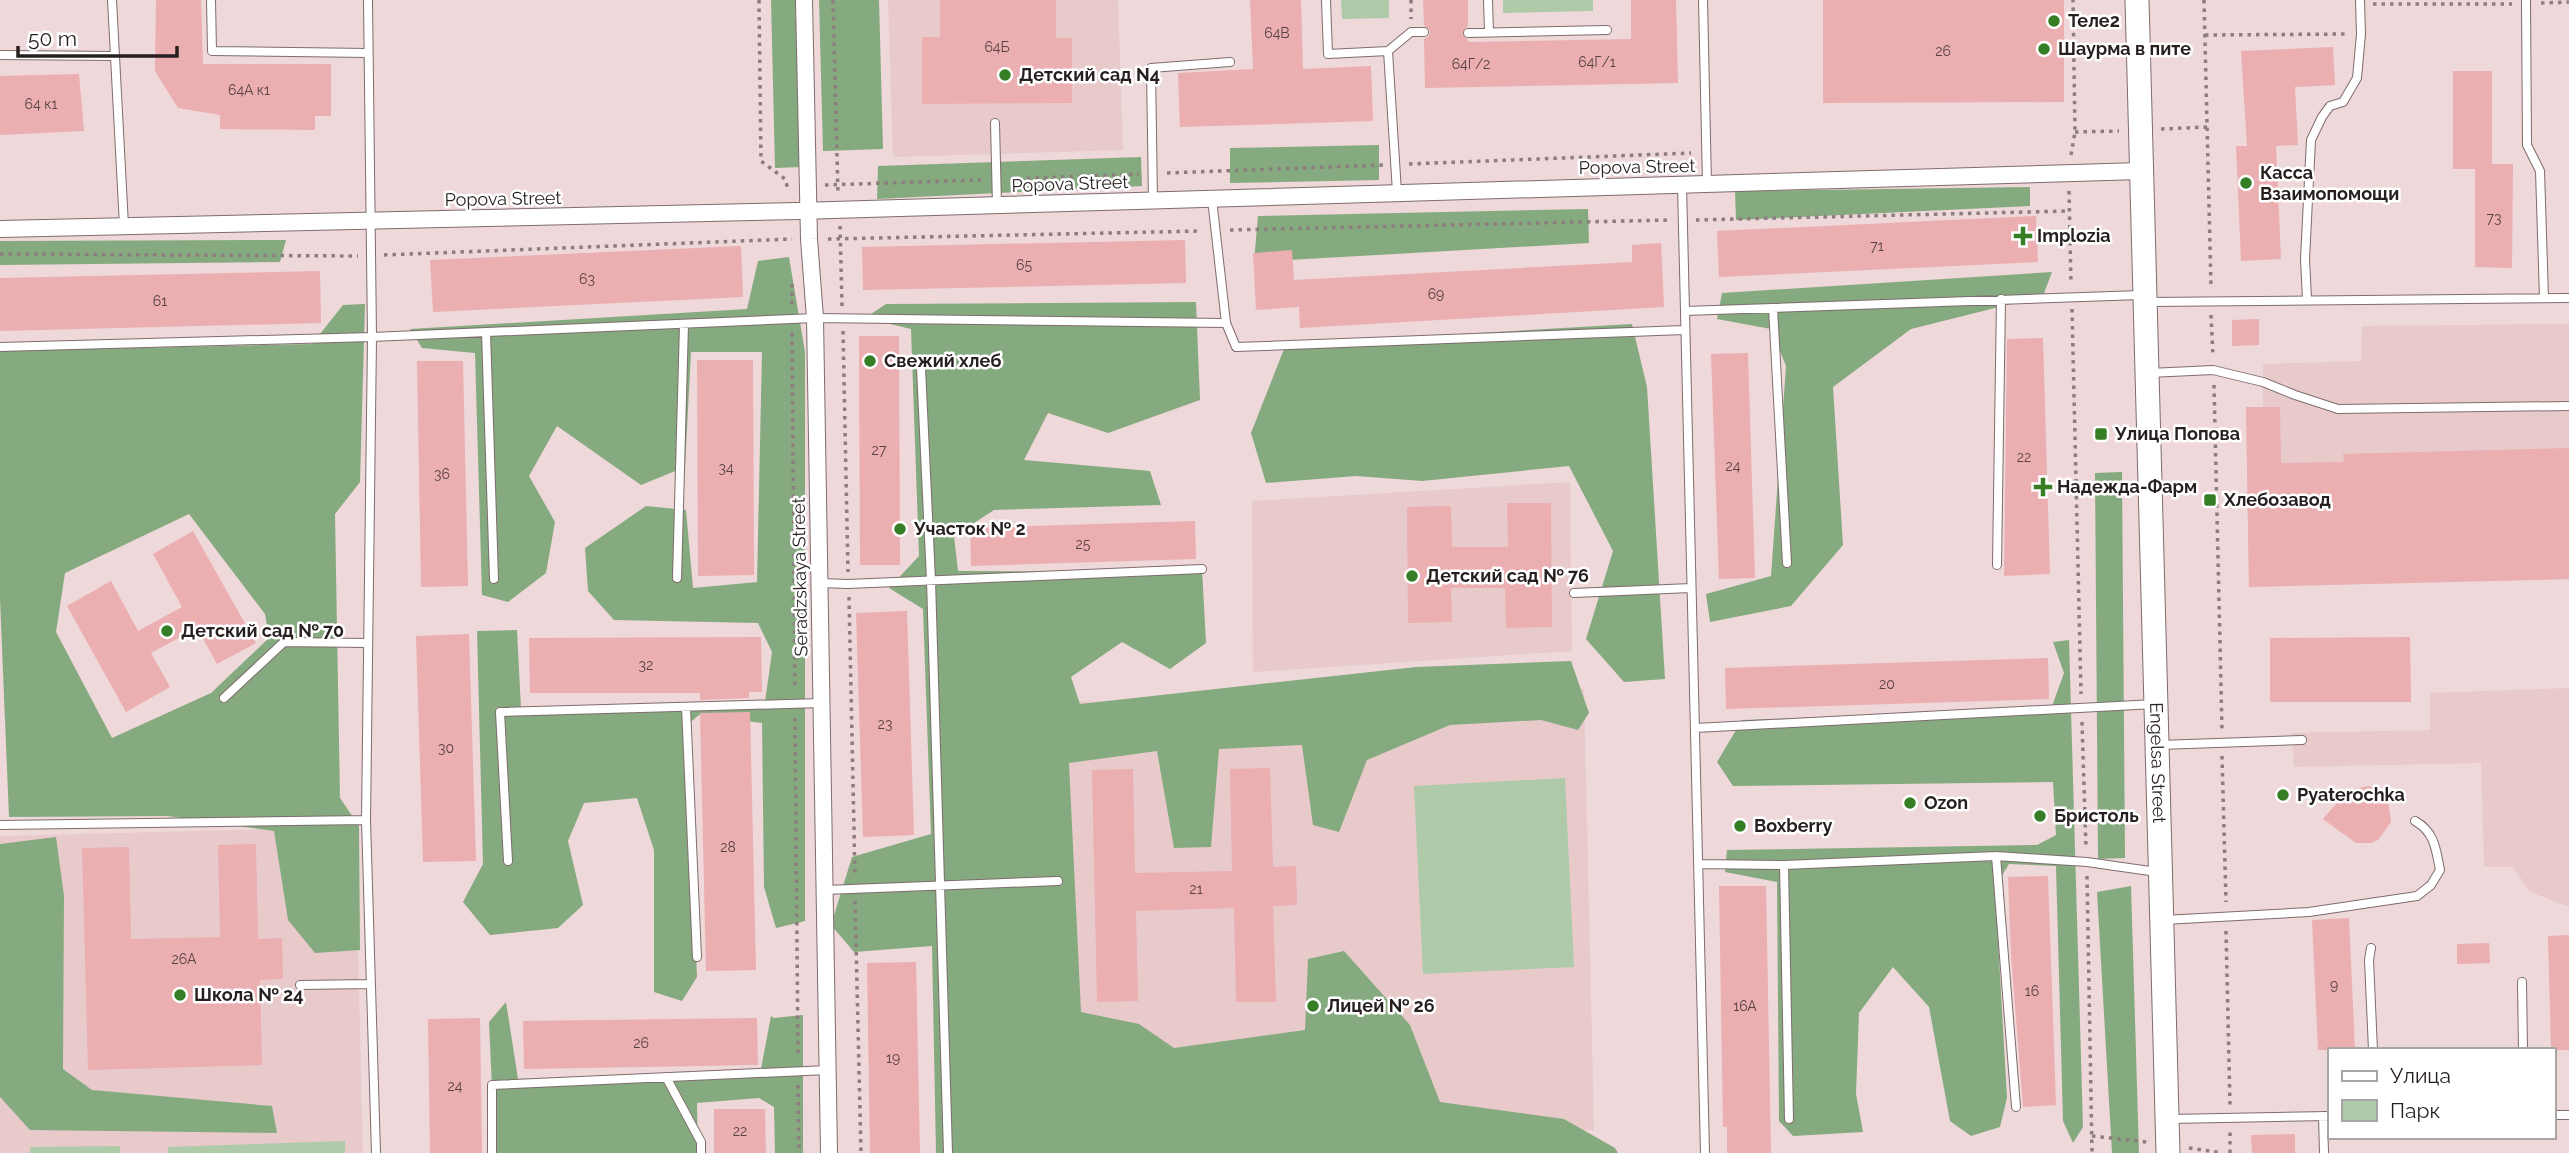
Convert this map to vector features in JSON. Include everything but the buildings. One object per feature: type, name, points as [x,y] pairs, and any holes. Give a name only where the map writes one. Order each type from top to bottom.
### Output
[{"type":"main road","points":[[2137,0],[2141,171]]},
{"type":"main road","name":"Engelsa Street","points":[[2141,171],[2168,1153]]},
{"type":"street","name":"Seradzskaya Street","points":[[804,0],[809,211],[815,318],[829,1153]]},
{"type":"street","name":"Popova Street","points":[[0,229],[809,211],[1397,191],[2141,171]]},
{"type":"lane","points":[[112,0],[124,226]]},
{"type":"lane","points":[[211,0],[212,51],[368,53]]},
{"type":"lane","points":[[368,0],[372,337],[366,820],[376,1153]]},
{"type":"lane","points":[[1326,0],[1328,54],[1388,51],[1411,32],[1424,32]]},
{"type":"lane","points":[[1488,0],[1489,32]]},
{"type":"lane","points":[[1703,0],[1707,184]]},
{"type":"lane","points":[[2307,299],[2305,259],[2311,140],[2330,106],[2343,102],[2357,78],[2361,34],[2360,2]]},
{"type":"lane","points":[[2526,2],[2527,145],[2540,171],[2544,298]]},
{"type":"lane","points":[[1468,33],[1607,30]]},
{"type":"lane","points":[[1388,51],[1397,191]]},
{"type":"lane","points":[[0,55],[114,56]]},
{"type":"lane","points":[[1153,201],[1151,68],[1230,61]]},
{"type":"lane","points":[[995,123],[996,205]]},
{"type":"lane","points":[[1682,185],[1705,1153]]},
{"type":"lane","points":[[1212,199],[1226,323],[1236,347],[1684,330]]},
{"type":"lane","points":[[1685,311],[2071,297],[2211,300],[2569,298]]},
{"type":"lane","points":[[1997,565],[2001,299]]},
{"type":"lane","points":[[1773,308],[1787,563]]},
{"type":"lane","points":[[0,347],[372,337],[815,318],[1226,323]]},
{"type":"lane","points":[[677,578],[684,324]]},
{"type":"lane","points":[[486,332],[494,579]]},
{"type":"lane","points":[[921,368],[931,580],[948,1153]]},
{"type":"lane","points":[[2146,373],[2213,370],[2263,382],[2295,396],[2338,409],[2569,405]]},
{"type":"lane","points":[[820,583],[1202,569]]},
{"type":"lane","points":[[1574,593],[1691,588]]},
{"type":"lane","points":[[224,698],[284,642],[368,643]]},
{"type":"lane","points":[[508,861],[500,712],[821,703]]},
{"type":"lane","points":[[1695,728],[2155,704]]},
{"type":"lane","points":[[686,707],[696,957]]},
{"type":"lane","points":[[2156,745],[2302,740]]},
{"type":"lane","points":[[0,825],[366,820]]},
{"type":"lane","points":[[2161,920],[2309,912],[2417,896],[2431,885],[2440,870],[2435,842],[2424,826],[2415,821]]},
{"type":"lane","points":[[1698,864],[1784,865],[1996,856],[2087,862],[2160,872]]},
{"type":"lane","points":[[1996,856],[2016,1107]]},
{"type":"lane","points":[[1784,865],[1790,1119]]},
{"type":"lane","points":[[825,890],[1058,881]]},
{"type":"lane","points":[[2371,948],[2369,960],[2373,1048]]},
{"type":"lane","points":[[2522,982],[2523,1048]]},
{"type":"lane","points":[[300,985],[371,984]]},
{"type":"lane","points":[[492,1153],[492,1085],[828,1070]]},
{"type":"lane","points":[[666,1077],[701,1142],[701,1153]]},
{"type":"lane","points":[[2166,1119],[2326,1116],[2324,1153]]},
{"type":"path","points":[[759,0],[761,160],[785,179],[788,185],[789,211]]},
{"type":"path","points":[[833,0],[843,318],[861,1153]]},
{"type":"path","points":[[2073,0],[2075,132],[2068,173],[2087,862],[2092,1153]]},
{"type":"path","points":[[2204,0],[2230,1153]]},
{"type":"path","points":[[2360,2],[2569,2]]},
{"type":"path","points":[[2205,35],[2361,34]]},
{"type":"path","points":[[838,186],[1707,152]]},
{"type":"path","points":[[0,254],[370,256],[810,239],[2069,211]]},
{"type":"shaded area","name":"Детский сад N4","points":[[888,0],[1118,0],[1123,150],[893,157]]},
{"type":"shaded area","name":"Хлебозавод","points":[[2569,324],[2569,579],[2249,587],[2246,407],[2263,407],[2263,364],[2361,361],[2362,326]]},
{"type":"shaded area","name":"Детский сад № 76","points":[[1570,482],[1572,651],[1253,672],[1252,501]]},
{"type":"shaded area","points":[[2569,688],[2569,907],[2530,892],[2513,867],[2484,867],[2481,763],[2294,767],[2292,733],[2430,730],[2430,693]]},
{"type":"shaded area","name":"Лицей № 26","points":[[1584,689],[1594,1130],[1038,1144],[1028,703]]},
{"type":"shaded area","name":"Школа № 24","points":[[355,827],[363,1153],[0,1153],[0,836]]},
{"type":"green space","points":[[771,0],[795,0],[802,167],[775,168]]},
{"type":"green space","points":[[819,0],[879,0],[883,149],[823,151]]},
{"type":"green space","points":[[1341,0],[1389,0],[1389,18],[1342,19]]},
{"type":"green space","points":[[1503,0],[1593,0],[1593,11],[1503,13]]},
{"type":"green space","points":[[1379,145],[1379,180],[1230,183],[1230,148]]},
{"type":"green space","points":[[1141,157],[1142,186],[877,199],[878,166]]},
{"type":"green space","points":[[2030,187],[2030,206],[1736,220],[1735,191]]},
{"type":"green space","points":[[1588,209],[1589,243],[1254,262],[1258,216]]},
{"type":"green space","points":[[286,240],[280,262],[0,265],[0,241]]},
{"type":"green space","points":[[789,257],[805,352],[805,921],[776,928],[764,887],[762,723],[699,715],[687,725],[697,977],[682,1001],[654,992],[654,850],[637,798],[584,803],[568,841],[583,905],[558,928],[490,935],[463,902],[483,864],[477,631],[517,630],[521,709],[765,702],[772,652],[758,623],[614,620],[588,591],[585,548],[646,506],[686,510],[693,588],[757,582],[762,352],[691,352],[685,467],[641,485],[557,426],[529,476],[555,522],[546,573],[508,602],[482,595],[475,353],[422,348],[410,329],[747,309],[758,261]]},
{"type":"green space","points":[[2052,272],[2043,296],[1911,329],[1833,387],[1843,545],[1791,606],[1710,622],[1706,594],[1771,576],[1786,366],[1771,329],[1717,319],[1722,293]]},
{"type":"green space","points":[[1196,302],[1200,400],[1108,433],[1048,413],[1024,460],[1150,471],[1161,505],[994,510],[954,536],[958,571],[1192,572],[1202,569],[1206,643],[1170,669],[1122,642],[1071,677],[1080,704],[1416,667],[1571,661],[1589,713],[1578,730],[1541,720],[1450,725],[1367,760],[1339,832],[1313,825],[1302,745],[1219,749],[1211,847],[1174,848],[1157,751],[1069,763],[1081,1012],[1139,1024],[1174,1048],[1305,1030],[1308,959],[1344,951],[1410,1025],[1440,1102],[1564,1119],[1615,1148],[1618,1153],[936,1153],[932,946],[854,952],[831,925],[852,857],[931,834],[923,609],[889,588],[919,556],[911,329],[865,318],[886,304]]},
{"type":"green space","points":[[365,304],[360,482],[335,514],[340,798],[359,826],[360,950],[315,953],[288,920],[274,831],[167,816],[9,817],[0,599],[0,351],[312,344],[343,305]],"holes":[[[189,514],[265,614],[269,638],[211,693],[112,738],[56,632],[65,573]]]},
{"type":"green space","points":[[1632,324],[1647,387],[1665,679],[1624,682],[1586,639],[1613,551],[1569,466],[1422,481],[1356,476],[1266,483],[1251,433],[1286,344]]},
{"type":"green space","points":[[2122,472],[2125,858],[2098,859],[2095,473]]},
{"type":"green space","points":[[2069,640],[2083,1127],[2073,1143],[2063,1121],[2056,866],[2009,864],[1995,887],[2007,1098],[2000,1127],[1971,1136],[1950,1121],[1929,1007],[1893,967],[1859,1013],[1856,1094],[1863,1132],[1793,1136],[1779,1121],[1777,882],[1725,872],[1727,850],[2037,845],[2056,835],[2053,782],[1733,786],[1717,762],[1742,720],[2051,709],[2064,673],[2053,642]]},
{"type":"green space","points":[[1565,778],[1574,967],[1423,974],[1414,786]]},
{"type":"green space","points":[[56,837],[64,896],[63,1069],[92,1090],[272,1106],[277,1133],[30,1130],[0,1097],[0,844]]},
{"type":"green space","points":[[2131,886],[2139,1153],[2112,1153],[2097,892]]},
{"type":"green space","points":[[506,1002],[518,1079],[760,1074],[771,1016],[803,1015],[803,1153],[775,1153],[774,1107],[759,1098],[697,1103],[698,1153],[495,1153],[489,1022]]},
{"type":"green space","points":[[345,1141],[345,1153],[168,1153],[168,1147]]},
{"type":"green space","points":[[120,1146],[120,1153],[30,1153],[30,1147]]},
{"type":"place","name":"Теле2","points":[[2054,21]]},
{"type":"place","name":"Шаурма в пите","points":[[2044,49]]},
{"type":"place","name":"Детский сад N4","points":[[1005,75]]},
{"type":"place","name":"Касса Взаимопомощи","points":[[2246,183]]},
{"type":"place","name":"Implozia","points":[[2023,236]]},
{"type":"place","name":"Свежий хлеб","points":[[870,361]]},
{"type":"place","name":"Улица Попова","points":[[2101,434]]},
{"type":"place","name":"Надежда-Фарм","points":[[2043,487]]},
{"type":"place","name":"Хлебозавод","points":[[2210,500]]},
{"type":"place","name":"Участок № 2","points":[[900,529]]},
{"type":"place","name":"Детский сад № 76","points":[[1412,576]]},
{"type":"place","name":"Детский сад № 70","points":[[167,631]]},
{"type":"place","name":"Pyaterochka","points":[[2283,795]]},
{"type":"place","name":"Ozon","points":[[1910,803]]},
{"type":"place","name":"Бристоль","points":[[2040,816]]},
{"type":"place","name":"Boxberry","points":[[1740,826]]},
{"type":"place","name":"Школа № 24","points":[[180,995]]},
{"type":"place","name":"Лицей № 26","points":[[1313,1006]]}]
